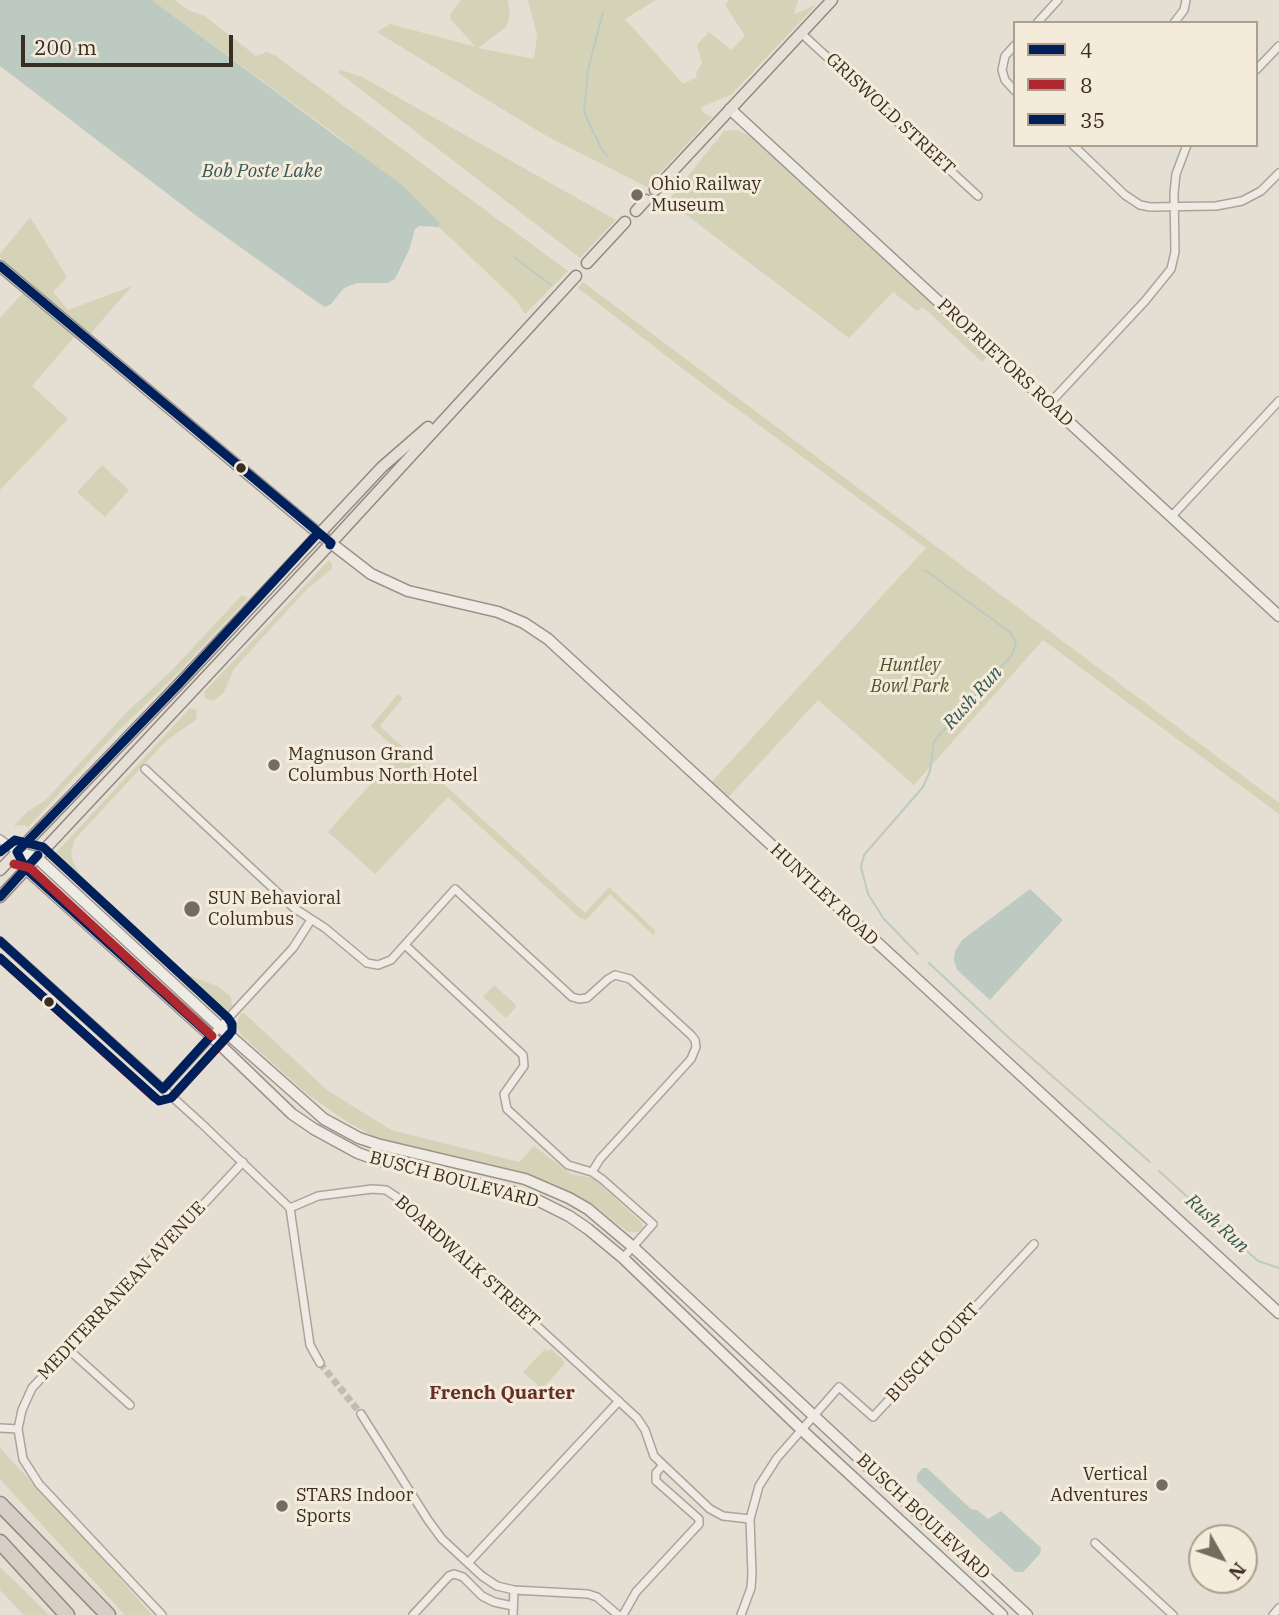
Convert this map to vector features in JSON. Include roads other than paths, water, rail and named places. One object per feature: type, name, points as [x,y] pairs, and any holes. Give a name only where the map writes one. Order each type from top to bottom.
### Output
[{"type":"highway","points":[[1,1505],[108,1615]]},
{"type":"highway","points":[[0,1542],[66,1615]]},
{"type":"highway","points":[[0,1550],[25,1569]]},
{"type":"main road","points":[[655,190],[832,0]]},
{"type":"main road","name":"PROPRIETORS ROAD","points":[[730,109],[1279,616]]},
{"type":"main road","points":[[636,211],[646,200]]},
{"type":"main road","points":[[587,263],[625,222]]},
{"type":"main road","name":"HUNTLEY ROAD","points":[[0,266],[318,533],[371,573],[393,586],[422,595],[472,604],[498,612],[524,623],[548,639],[1279,1313]]},
{"type":"main road","points":[[0,897],[576,276]]},
{"type":"main road","points":[[0,870],[382,467],[460,400]]},
{"type":"main road","name":"BUSCH BOULEVARD","points":[[17,852],[36,857],[324,1119],[359,1138],[377,1144],[545,1186],[588,1209],[633,1247],[816,1416],[1027,1615]]},
{"type":"main road","name":"BUSCH BOULEVARD","points":[[17,852],[26,869],[211,1036],[292,1114],[335,1142],[377,1160],[513,1192],[537,1200],[569,1216],[623,1258],[803,1431],[1002,1615]]},
{"type":"street","points":[[1039,21],[1058,0]]},
{"type":"street","points":[[1176,21],[1184,10],[1186,0]]},
{"type":"street","name":"GRISWOLD STREET","points":[[802,33],[978,196]]},
{"type":"street","points":[[1258,68],[1279,46]]},
{"type":"street","points":[[1013,47],[1005,56],[1002,70],[1005,80],[1013,89]]},
{"type":"street","points":[[1075,147],[1132,200],[1150,207],[1216,206],[1242,201],[1261,191],[1279,173]]},
{"type":"street","points":[[1049,404],[1166,276],[1175,252],[1176,174],[1187,147]]},
{"type":"street","points":[[1171,517],[1279,401]]},
{"type":"street","points":[[145,769],[294,908],[325,928],[372,965],[388,962],[455,889],[572,997],[587,999],[611,977],[626,977],[691,1035],[696,1047],[691,1059],[600,1159],[592,1172]]},
{"type":"street","points":[[0,839],[17,852]]},
{"type":"street","points":[[163,1089],[293,948],[311,920]]},
{"type":"street","points":[[0,941],[290,1208],[310,1345],[320,1363]]},
{"type":"street","points":[[405,945],[523,1055],[525,1061],[522,1070],[504,1094],[507,1109],[568,1165],[592,1172],[653,1224],[623,1258]]},
{"type":"street","name":"MEDITERRANEAN AVENUE","points":[[18,1429],[22,1410],[32,1388],[243,1162]]},
{"type":"street","name":"BOARDWALK STREET","points":[[290,1208],[318,1196],[372,1189],[386,1190],[398,1198],[637,1418],[645,1430],[654,1456],[710,1509],[723,1516],[750,1518]]},
{"type":"street","name":"BUSCH COURT","points":[[741,1615],[751,1588],[750,1518],[759,1486],[766,1473],[839,1387],[873,1418],[1034,1244]]},
{"type":"street","points":[[68,1349],[130,1405]]},
{"type":"street","points":[[468,1563],[619,1401]]},
{"type":"street","points":[[361,1414],[418,1507],[442,1539],[497,1586],[514,1590],[588,1594],[597,1597],[621,1615],[636,1592],[699,1524],[699,1520],[656,1481],[656,1473],[663,1465]]},
{"type":"street","points":[[0,1428],[18,1429],[23,1459],[39,1484],[162,1615]]},
{"type":"street","points":[[1095,1543],[1173,1615]]},
{"type":"street","points":[[413,1615],[449,1576],[454,1574],[463,1577],[482,1596],[513,1606]]},
{"type":"street","points":[[513,1615],[514,1590]]},
{"type":"street","points":[[1273,1615],[1279,1608]]},
{"type":"water","name":"Bob Poste Lake","points":[[0,0],[152,0],[403,186],[439,222],[439,227],[419,226],[415,229],[409,250],[395,279],[388,283],[357,283],[344,288],[331,304],[325,307],[198,217],[0,66]]},
{"type":"water","points":[[1030,889],[1063,920],[990,1000],[957,970],[955,951],[962,940]]},
{"type":"water","points":[[927,1468],[971,1509],[977,1510],[988,1519],[1001,1511],[1041,1548],[1040,1554],[1023,1572],[1015,1572],[917,1481],[917,1474]]},
{"type":"waterway","name":"Rush Run","points":[[603,12],[588,70],[584,112],[607,156]]},
{"type":"waterway","name":"Rush Run","points":[[514,257],[551,285]]},
{"type":"waterway","name":"Rush Run","points":[[918,954],[884,919],[868,894],[861,867],[864,855],[923,787],[930,771],[934,741],[1012,655],[1016,643],[1011,633],[925,570]]},
{"type":"waterway","name":"Rush Run","points":[[929,963],[1009,1038],[1150,1162]]},
{"type":"waterway","name":"Rush Run","points":[[1159,1171],[1258,1261],[1279,1268]]},
{"type":"tunnel","points":[[320,1363],[361,1414]]},
{"type":"place","name":"Ohio Railway Museum","points":[[637,195]]},
{"type":"place","name":"Magnuson Grand Columbus North Hotel","points":[[274,765]]},
{"type":"place","name":"SUN Behavioral Columbus","points":[[192,909]]},
{"type":"place","name":"Vertical Adventures","points":[[1162,1485]]},
{"type":"place","name":"STARS Indoor Sports","points":[[282,1506]]},
{"type":"district","name":"French Quarter","points":[[502,1394]]},
{"type":"park label","name":"Huntley Bowl Park","points":[[910,676]]}]
